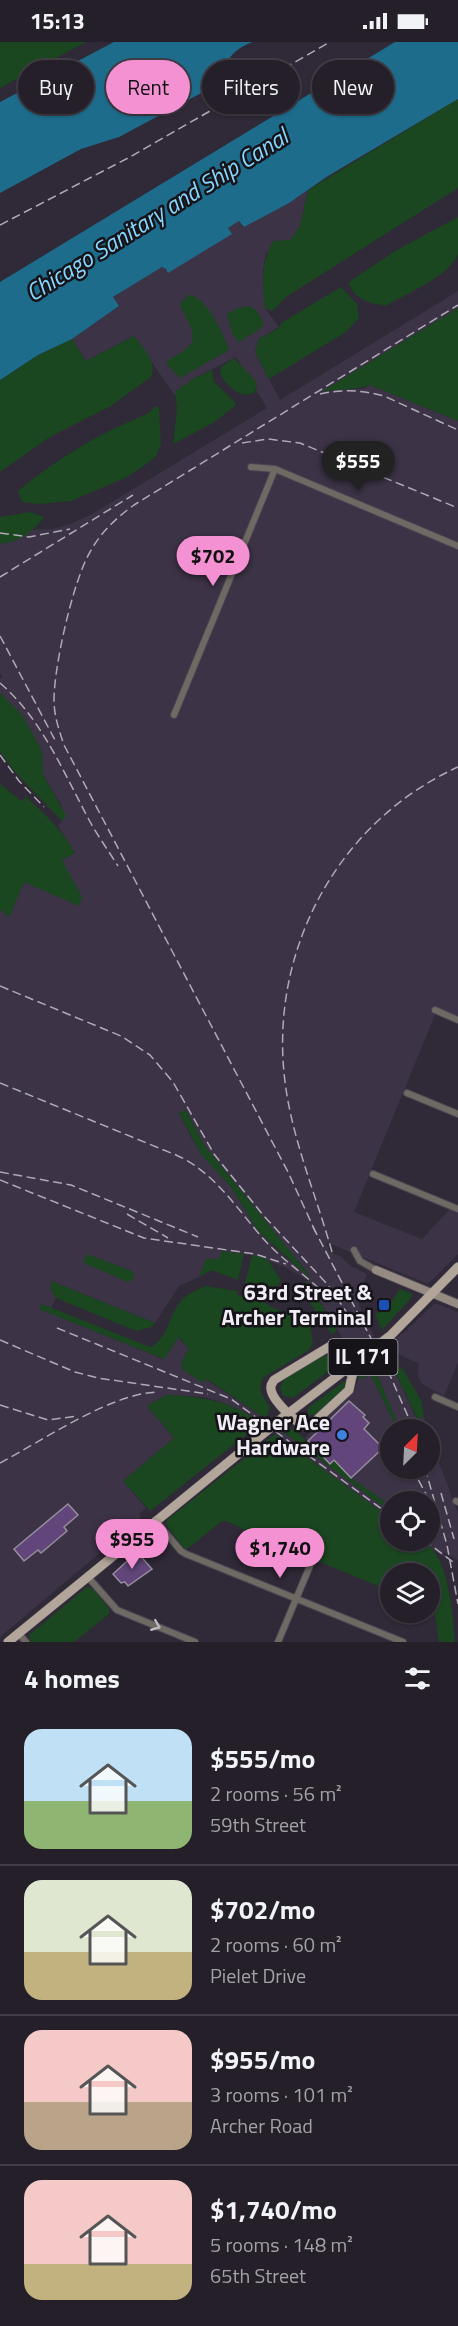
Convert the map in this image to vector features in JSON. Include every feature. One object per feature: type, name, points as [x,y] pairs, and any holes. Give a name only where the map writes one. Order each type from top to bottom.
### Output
[{"type":"main road","name":"IL 171","points":[[8,1642],[271,1427],[391,1335],[458,1267]]},
{"type":"main road","points":[[332,1345],[352,1376],[349,1390],[312,1426],[301,1426],[288,1414],[271,1392],[274,1380],[332,1345]]},
{"type":"street","points":[[251,467],[275,469],[458,546]]},
{"type":"street","points":[[174,715],[275,469]]},
{"type":"street","points":[[435,1010],[458,1020]]},
{"type":"street","points":[[407,1093],[458,1114]]},
{"type":"street","points":[[373,1174],[458,1209]]},
{"type":"street","points":[[354,1250],[360,1261],[376,1270],[458,1304]]},
{"type":"street","points":[[435,1397],[458,1407]]},
{"type":"street","points":[[155,1520],[181,1551],[403,1642]]},
{"type":"street","points":[[278,1642],[312,1561]]},
{"type":"street","points":[[87,1576],[117,1610],[181,1639],[195,1642]]},
{"type":"street","points":[[18,1634],[26,1642]]},
{"type":"shaded area","points":[[308,190],[300,226],[291,240],[281,242],[266,253],[263,271],[265,308],[279,327],[259,339],[255,352],[280,400],[458,291],[458,308],[323,391],[342,388],[363,389],[370,385],[458,421],[458,1018],[437,1010],[354,1212],[422,1239],[451,1208],[458,1211],[458,1254],[428,1284],[326,1242],[329,1251],[367,1274],[359,1297],[359,1305],[374,1336],[362,1343],[360,1338],[348,1347],[307,1280],[285,1267],[250,1255],[222,1251],[220,1259],[206,1260],[199,1277],[179,1286],[155,1323],[51,1281],[56,1298],[51,1308],[42,1304],[40,1309],[163,1359],[178,1337],[189,1349],[181,1363],[266,1419],[261,1423],[249,1414],[216,1400],[202,1397],[166,1395],[147,1406],[174,1438],[123,1481],[146,1508],[140,1513],[140,1519],[0,1637],[0,871],[62,859],[75,853],[58,826],[62,821],[61,805],[43,774],[40,753],[23,716],[0,693],[0,678],[3,678],[0,673],[0,527],[28,530],[53,529],[70,524],[92,514],[267,408],[236,357],[191,380],[176,392],[175,396],[134,336],[86,361],[72,339],[118,307],[113,298],[128,287],[160,268],[164,267],[167,271],[232,234],[228,228],[239,221],[243,227]],"holes":[[[186,1110],[204,1145],[310,1276],[281,1254],[259,1232],[231,1187],[201,1153],[179,1113]]]},
{"type":"shaded area","points":[[435,1303],[458,1312],[458,1363],[444,1396],[422,1384],[418,1376],[419,1364],[396,1353],[389,1343],[407,1330]]},
{"type":"shaded area","points":[[383,1352],[391,1363],[416,1418],[424,1417],[424,1419],[396,1419],[371,1360]]},
{"type":"shaded area","points":[[371,1375],[392,1419],[380,1419],[380,1479],[440,1479],[440,1465],[458,1513],[458,1560],[444,1552],[445,1558],[435,1551],[440,1551],[440,1491],[380,1491],[380,1498],[351,1478],[334,1460],[330,1464],[305,1438],[355,1389],[358,1379]]},
{"type":"shaded area","points":[[281,1430],[380,1504],[380,1511],[275,1434]]},
{"type":"green space","points":[[0,42],[86,42],[52,60],[18,60],[18,78],[0,88]]},
{"type":"green space","points":[[458,99],[458,188],[286,297],[273,311],[265,308],[263,274],[266,257],[273,241],[290,240],[300,226],[308,190]]},
{"type":"green space","points":[[458,217],[458,254],[446,270],[437,277],[387,305],[363,300],[351,288],[349,282],[395,251]]},
{"type":"green space","points":[[341,287],[357,304],[359,318],[346,332],[269,379],[255,352],[259,339]]},
{"type":"green space","points":[[188,295],[195,297],[208,308],[229,350],[180,378],[166,363],[187,348],[193,338],[191,327],[180,304]]},
{"type":"green space","points":[[249,306],[256,310],[264,323],[260,329],[239,343],[232,333],[227,314],[238,308]]},
{"type":"green space","points":[[458,308],[458,421],[370,385],[321,392]]},
{"type":"green space","points":[[134,336],[151,360],[153,371],[151,377],[111,406],[50,437],[0,472],[0,380],[38,355],[72,339],[86,361]]},
{"type":"green space","points":[[234,358],[255,380],[257,387],[254,393],[243,394],[234,391],[220,374],[221,367]]},
{"type":"green space","points":[[212,370],[214,382],[236,403],[235,406],[213,423],[173,444],[177,408],[175,392],[191,380]]},
{"type":"green space","points":[[156,406],[159,408],[161,445],[156,456],[144,466],[127,477],[71,501],[38,504],[22,502],[18,491],[48,468],[112,429],[147,414]]},
{"type":"green space","points":[[30,512],[44,517],[25,536],[12,542],[0,543],[0,517]]},
{"type":"green space","points":[[0,693],[23,716],[42,751],[43,774],[66,816],[62,821],[14,771],[0,751]]},
{"type":"green space","points":[[0,784],[21,801],[26,797],[65,837],[75,853],[62,860],[82,897],[79,906],[24,882],[9,917],[0,910]]},
{"type":"green space","points":[[186,1110],[204,1145],[309,1277],[259,1232],[231,1187],[201,1154],[179,1113]]},
{"type":"green space","points":[[222,1251],[244,1254],[238,1280],[211,1270],[199,1277],[206,1259],[219,1259]]},
{"type":"green space","points":[[87,1254],[132,1271],[134,1278],[128,1282],[86,1264],[83,1261]]},
{"type":"green space","points":[[252,1255],[267,1259],[281,1280],[273,1294],[245,1283]]},
{"type":"green space","points":[[51,1281],[155,1323],[152,1327],[136,1331],[56,1298],[51,1290]]},
{"type":"green space","points":[[308,1281],[337,1331],[332,1334],[298,1287]]},
{"type":"green space","points":[[205,1286],[238,1291],[237,1295],[243,1297],[245,1295],[268,1304],[300,1319],[310,1327],[313,1343],[309,1350],[264,1377],[262,1381],[261,1392],[270,1407],[266,1419],[207,1379],[203,1383],[183,1370],[181,1363],[189,1349],[179,1337],[164,1359],[39,1309],[42,1304],[150,1347],[161,1339],[181,1301]]},
{"type":"green space","points":[[400,1289],[412,1294],[412,1297],[382,1330],[375,1314],[387,1310]]},
{"type":"green space","points":[[324,1355],[332,1357],[339,1363],[293,1398],[283,1396],[280,1387],[286,1378]]},
{"type":"green space","points":[[371,1360],[396,1419],[392,1419],[371,1375],[359,1379],[357,1373]]},
{"type":"green space","points":[[391,1363],[403,1369],[421,1400],[424,1417],[417,1418]]},
{"type":"green space","points":[[347,1379],[344,1389],[317,1415],[308,1415],[308,1408]]},
{"type":"green space","points":[[166,1395],[216,1401],[239,1409],[261,1423],[150,1511],[123,1481],[174,1438],[147,1406]]},
{"type":"green space","points":[[286,1427],[295,1430],[329,1463],[334,1460],[351,1478],[380,1498],[380,1504],[281,1430]]},
{"type":"green space","points":[[275,1434],[380,1511],[380,1551],[433,1551],[437,1555],[443,1569],[451,1600],[455,1642],[439,1642],[436,1623],[440,1623],[440,1563],[380,1563],[380,1587],[252,1534],[227,1521],[222,1521],[187,1549],[166,1525],[167,1520]]},
{"type":"green space","points":[[87,1587],[92,1588],[109,1608],[109,1614],[74,1642],[31,1642],[29,1635]]},
{"type":"water","points":[[114,42],[252,42],[238,50],[230,60],[202,60],[202,93],[190,99],[190,60],[106,60],[106,114],[162,114],[119,137],[81,149],[0,193],[0,102],[18,93],[18,114],[94,114],[94,60],[80,60]]},
{"type":"water","name":"Chicago Sanitary and Ship Canal","points":[[395,42],[458,42],[458,99],[328,176],[289,203],[244,227],[239,221],[228,228],[232,234],[168,273],[162,267],[113,297],[119,306],[72,339],[38,355],[0,380],[0,282],[276,114],[300,114],[300,100],[312,92],[312,114],[394,114],[394,60],[365,60]]},
{"type":"building","name":"Wagner Ace Hardware","points":[[349,1401],[365,1415],[363,1417],[369,1423],[364,1429],[380,1445],[380,1451],[351,1478],[334,1460],[330,1464],[308,1441]]},
{"type":"building","points":[[68,1504],[78,1515],[64,1527],[67,1531],[41,1553],[38,1550],[24,1561],[14,1549]]},
{"type":"building","points":[[137,1552],[152,1569],[128,1586],[125,1582],[121,1583],[113,1574]]},
{"type":"railway","points":[[0,225],[130,157],[330,42]]},
{"type":"railway","points":[[316,1233],[288,1172],[64,745],[54,706],[57,667],[71,603],[84,565],[99,538],[115,520],[134,505],[458,305]]},
{"type":"railway","points":[[320,394],[352,391],[384,396],[458,430]]},
{"type":"railway","points":[[242,443],[268,439],[300,443],[458,508]]},
{"type":"railway","points":[[0,577],[133,495]]},
{"type":"railway","points":[[0,533],[29,537],[70,529]]},
{"type":"railway","points":[[0,636],[56,742]]},
{"type":"railway","points":[[0,683],[28,712],[50,746],[91,824],[118,866]]},
{"type":"railway","points":[[0,755],[19,781],[44,807]]},
{"type":"railway","points":[[332,1252],[300,1151],[286,1089],[283,1039],[287,990],[299,943],[318,899],[344,858],[376,822],[414,791],[458,767]]},
{"type":"railway","points":[[0,986],[121,1036],[150,1055],[173,1082],[214,1154],[263,1215],[328,1285],[356,1326]]},
{"type":"railway","points":[[0,1083],[191,1163],[216,1183],[269,1245],[332,1301]]},
{"type":"railway","points":[[0,1172],[71,1185],[198,1237]]},
{"type":"railway","points":[[0,1180],[144,1238],[255,1254],[286,1264]]},
{"type":"railway","points":[[127,1214],[168,1238]]},
{"type":"railway","points":[[313,1227],[389,1373],[409,1419]]},
{"type":"railway","points":[[57,1328],[231,1399],[380,1508]]},
{"type":"railway","points":[[0,1340],[75,1372],[98,1378],[208,1394]]},
{"type":"railway","points":[[0,1463],[98,1409],[139,1394],[158,1392]]},
{"type":"railway","points":[[0,1405],[48,1420],[78,1416]]},
{"type":"railway","points":[[418,1479],[424,1491]]},
{"type":"railway","points":[[428,1479],[447,1545],[458,1604]]},
{"type":"railway","points":[[441,1493],[454,1539]]},
{"type":"railway","points":[[438,1551],[453,1562]]},
{"type":"place","name":"63rd Street & Archer Terminal","points":[[384,1305]]},
{"type":"place","name":"Wagner Ace Hardware","points":[[342,1435]]}]
